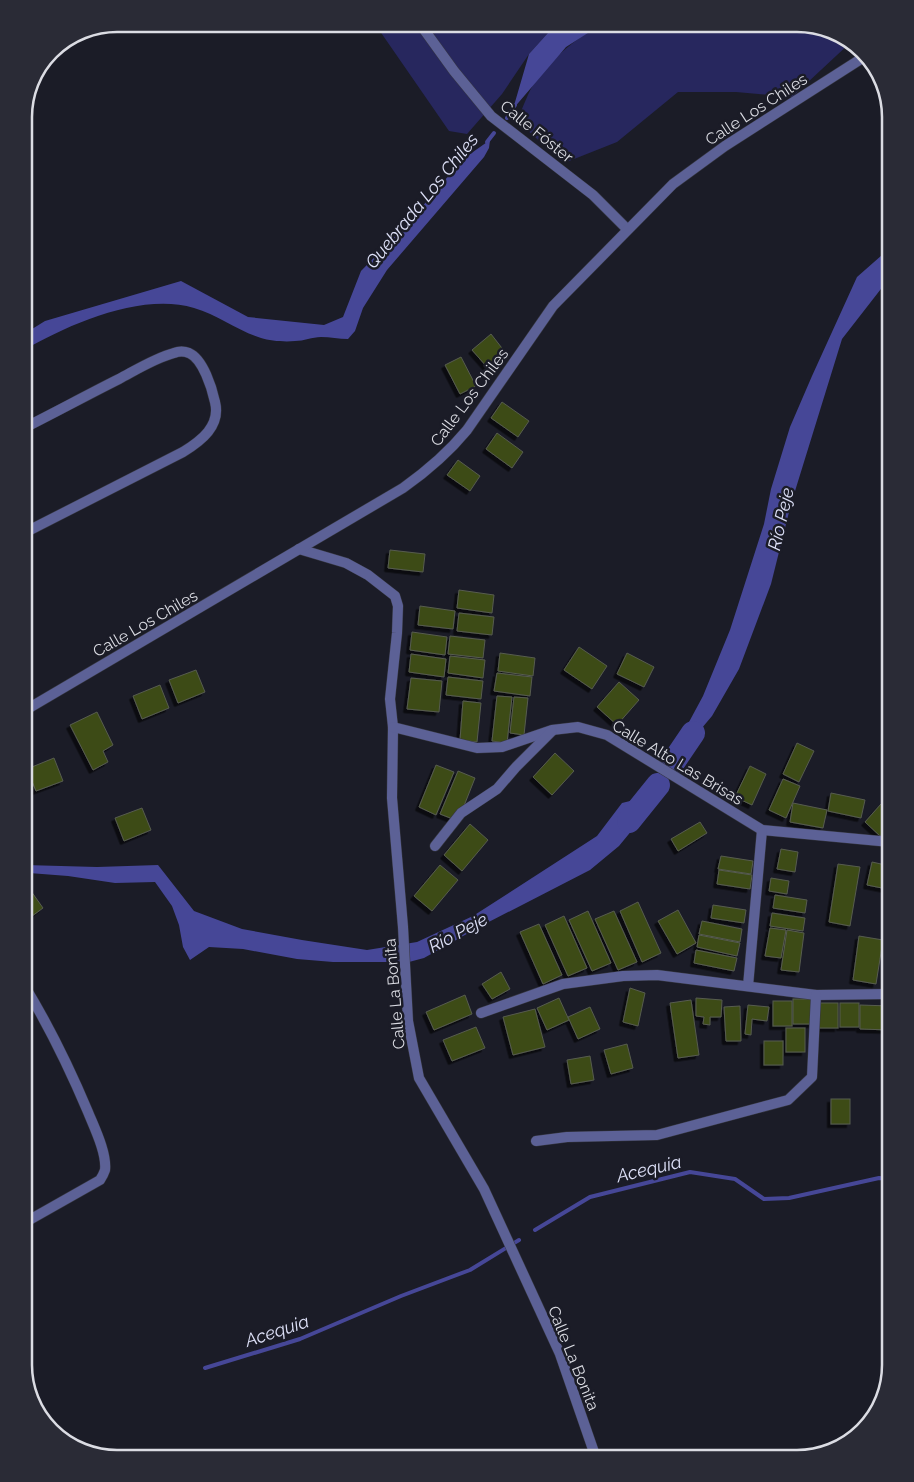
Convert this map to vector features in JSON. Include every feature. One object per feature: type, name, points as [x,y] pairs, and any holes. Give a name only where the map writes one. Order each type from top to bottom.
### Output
[{"type":"street","name":"Calle Fóster","points":[[426,32],[454,71],[491,116],[594,195],[627,229]]},
{"type":"street","name":"Calle Los Chiles","points":[[33,706],[403,488],[440,460],[467,430],[553,306],[673,184],[730,142],[859,60]]},
{"type":"street","points":[[33,424],[135,371],[172,353],[181,351],[190,354],[201,366],[210,383],[217,408],[215,420],[208,432],[198,442],[183,452],[33,529]]},
{"type":"street","name":"Calle La Bonita","points":[[299,550],[346,563],[368,575],[395,596],[398,606],[397,633],[390,699],[393,727],[392,798],[403,927],[408,1021],[418,1078],[484,1189],[560,1354],[593,1450]]},
{"type":"street","name":"Calle Alto Las Brisas","points":[[393,727],[477,748],[502,747],[552,730],[578,727],[607,735],[762,830],[882,841]]},
{"type":"street","points":[[435,846],[461,813],[497,789],[552,730]]},
{"type":"street","points":[[748,986],[762,830]]},
{"type":"street","points":[[481,1013],[563,984],[623,976],[657,975],[816,994],[882,994]]},
{"type":"street","points":[[536,1141],[567,1137],[657,1135],[788,1100],[812,1077],[816,994]]},
{"type":"street","points":[[32,998],[63,1055],[94,1127],[102,1150],[105,1170],[100,1180],[32,1218]]},
{"type":"shaded area","points":[[381,32],[548,33],[529,54],[502,94],[467,134],[449,131]]},
{"type":"shaded area","points":[[588,33],[802,33],[824,37],[845,48],[792,97],[736,92],[678,92],[617,142],[564,163],[517,121],[527,96],[542,73],[557,57]]},
{"type":"water","points":[[548,33],[588,33],[566,47],[513,109],[529,54]]},
{"type":"water","points":[[490,140],[489,148],[484,157],[387,270],[363,308],[355,331],[348,339],[321,337],[291,341],[269,340],[253,335],[194,308],[174,304],[152,304],[106,313],[62,330],[33,345],[33,329],[45,321],[181,281],[248,317],[324,325],[343,317],[361,271],[408,223],[463,159]]},
{"type":"water","points":[[882,255],[882,288],[842,339],[791,504],[771,584],[739,669],[712,716],[675,760],[682,735],[703,696],[730,630],[764,524],[771,489],[790,427],[857,277]]},
{"type":"water","points":[[650,796],[651,807],[619,846],[590,870],[481,926],[424,958],[409,962],[333,962],[297,959],[243,949],[209,947],[190,960],[183,947],[179,925],[172,906],[155,882],[115,883],[32,873],[32,865],[97,867],[158,865],[194,911],[242,929],[367,950],[417,942],[473,916],[597,836],[622,803]]},
{"type":"building","points":[[491,334],[505,352],[487,367],[472,350]]},
{"type":"building","points":[[461,357],[476,386],[460,394],[445,365]]},
{"type":"building","points":[[502,402],[529,421],[518,437],[491,418]]},
{"type":"building","points":[[497,433],[523,452],[512,468],[486,449]]},
{"type":"building","points":[[458,460],[480,476],[470,491],[447,475]]},
{"type":"building","points":[[390,550],[425,554],[423,572],[388,568]]},
{"type":"building","points":[[459,590],[494,595],[492,613],[457,608]]},
{"type":"building","points":[[420,606],[455,611],[453,629],[418,625]]},
{"type":"building","points":[[459,613],[494,617],[492,635],[457,631]]},
{"type":"building","points":[[412,632],[447,637],[445,655],[410,650]]},
{"type":"building","points":[[450,636],[485,640],[483,658],[448,654]]},
{"type":"building","points":[[579,647],[607,666],[592,689],[564,670]]},
{"type":"building","points":[[500,653],[535,658],[533,676],[498,671]]},
{"type":"building","points":[[627,653],[654,667],[644,687],[617,674]]},
{"type":"building","points":[[411,654],[446,659],[444,677],[409,672]]},
{"type":"building","points":[[450,656],[485,660],[483,678],[448,673]]},
{"type":"building","points":[[196,670],[205,692],[178,703],[169,680]]},
{"type":"building","points":[[497,673],[532,677],[530,696],[494,691]]},
{"type":"building","points":[[448,677],[483,681],[481,699],[446,695]]},
{"type":"building","points":[[411,678],[442,681],[439,712],[407,709]]},
{"type":"building","points":[[619,682],[639,700],[617,725],[597,707]]},
{"type":"building","points":[[160,685],[169,708],[142,719],[133,696]]},
{"type":"building","points":[[497,696],[512,697],[507,743],[492,741]]},
{"type":"building","points":[[514,697],[528,698],[524,735],[510,733]]},
{"type":"building","points":[[463,701],[481,703],[477,742],[460,740]]},
{"type":"building","points":[[97,712],[113,745],[103,751],[108,762],[93,770],[70,725]]},
{"type":"building","points":[[797,743],[814,751],[799,782],[783,774]]},
{"type":"building","points":[[555,753],[574,771],[552,795],[533,777]]},
{"type":"building","points":[[54,758],[63,781],[36,791],[32,782],[32,767]]},
{"type":"building","points":[[436,765],[454,772],[436,815],[419,807]]},
{"type":"building","points":[[750,766],[766,774],[752,805],[735,797]]},
{"type":"building","points":[[458,771],[475,778],[458,821],[440,814]]},
{"type":"building","points":[[783,779],[800,786],[786,818],[769,810]]},
{"type":"building","points":[[831,793],[865,800],[861,818],[828,811]]},
{"type":"building","points":[[793,803],[827,810],[823,828],[790,822]]},
{"type":"building","points":[[881,804],[882,834],[880,836],[865,822]]},
{"type":"building","points":[[142,808],[151,830],[124,841],[115,818]]},
{"type":"building","points":[[700,822],[707,833],[678,851],[671,839]]},
{"type":"building","points":[[470,824],[488,840],[462,871],[444,855]]},
{"type":"building","points":[[781,849],[798,852],[795,872],[777,869]]},
{"type":"building","points":[[721,856],[753,861],[751,874],[718,869]]},
{"type":"building","points":[[872,862],[882,864],[882,888],[867,885]]},
{"type":"building","points":[[838,864],[860,867],[850,926],[829,922]]},
{"type":"building","points":[[440,865],[458,880],[432,911],[414,896]]},
{"type":"building","points":[[719,870],[752,875],[750,889],[717,884]]},
{"type":"building","points":[[771,878],[789,881],[787,894],[769,891]]},
{"type":"building","points":[[32,893],[43,908],[32,916]]},
{"type":"building","points":[[775,895],[807,900],[805,913],[773,908]]},
{"type":"building","points":[[638,902],[661,953],[642,962],[620,911]]},
{"type":"building","points":[[713,905],[746,910],[744,923],[711,918]]},
{"type":"building","points":[[678,910],[696,943],[677,954],[658,921]]},
{"type":"building","points":[[588,911],[611,963],[592,971],[569,920]]},
{"type":"building","points":[[614,911],[637,962],[618,970],[595,919]]},
{"type":"building","points":[[772,913],[805,918],[803,931],[770,926]]},
{"type":"building","points":[[564,916],[587,968],[568,976],[545,925]]},
{"type":"building","points":[[702,921],[742,929],[740,942],[699,934]]},
{"type":"building","points":[[539,924],[562,975],[543,984],[520,932]]},
{"type":"building","points":[[770,928],[786,930],[781,958],[765,956]]},
{"type":"building","points":[[787,930],[804,933],[799,972],[781,970]]},
{"type":"building","points":[[699,935],[740,943],[737,956],[697,947]]},
{"type":"building","points":[[859,936],[882,940],[876,984],[853,980]]},
{"type":"building","points":[[696,950],[737,958],[734,971],[694,963]]},
{"type":"building","points":[[501,972],[510,989],[492,999],[482,984]]},
{"type":"building","points":[[630,988],[645,993],[638,1026],[623,1022]]},
{"type":"building","points":[[465,995],[472,1014],[434,1030],[426,1012]]},
{"type":"building","points":[[559,998],[569,1020],[547,1030],[537,1008]]},
{"type":"building","points":[[696,998],[722,1000],[721,1017],[710,1017],[710,1025],[703,1024],[704,1017],[696,1016]]},
{"type":"building","points":[[793,999],[812,999],[812,1024],[793,1024]]},
{"type":"building","points":[[691,1000],[699,1055],[678,1058],[670,1003]]},
{"type":"building","points":[[773,1001],[792,1001],[792,1026],[773,1026]]},
{"type":"building","points":[[819,1003],[838,1003],[838,1028],[819,1028]]},
{"type":"building","points":[[840,1003],[859,1003],[859,1027],[840,1027]]},
{"type":"building","points":[[748,1005],[769,1007],[767,1021],[752,1019],[751,1035],[745,1034]]},
{"type":"building","points":[[860,1005],[882,1006],[882,1030],[860,1029]]},
{"type":"building","points":[[740,1006],[741,1041],[726,1041],[724,1007]]},
{"type":"building","points":[[590,1007],[600,1029],[578,1039],[568,1017]]},
{"type":"building","points":[[535,1009],[545,1047],[513,1055],[503,1017]]},
{"type":"building","points":[[476,1027],[485,1048],[452,1061],[443,1040]]},
{"type":"building","points":[[786,1028],[805,1028],[805,1052],[786,1052]]},
{"type":"building","points":[[764,1041],[783,1041],[783,1065],[764,1065]]},
{"type":"building","points":[[627,1044],[633,1068],[611,1074],[604,1050]]},
{"type":"building","points":[[590,1056],[594,1080],[571,1084],[567,1060]]},
{"type":"building","points":[[831,1099],[850,1099],[850,1124],[831,1124]]},
{"type":"waterway","name":"Quebrada Los Chiles","points":[[507,118],[515,105]]},
{"type":"waterway","name":"Quebrada Los Chiles","points":[[487,142],[494,133]]},
{"type":"waterway","name":"Río Peje","points":[[670,767],[693,733]]},
{"type":"waterway","name":"Río Peje","points":[[629,821],[658,785]]},
{"type":"waterway","name":"Acequia","points":[[535,1230],[590,1197],[690,1172],[735,1179],[764,1199],[789,1198],[882,1178]]},
{"type":"waterway","name":"Acequia","points":[[205,1368],[300,1339],[401,1296],[470,1270],[519,1240]]}]
